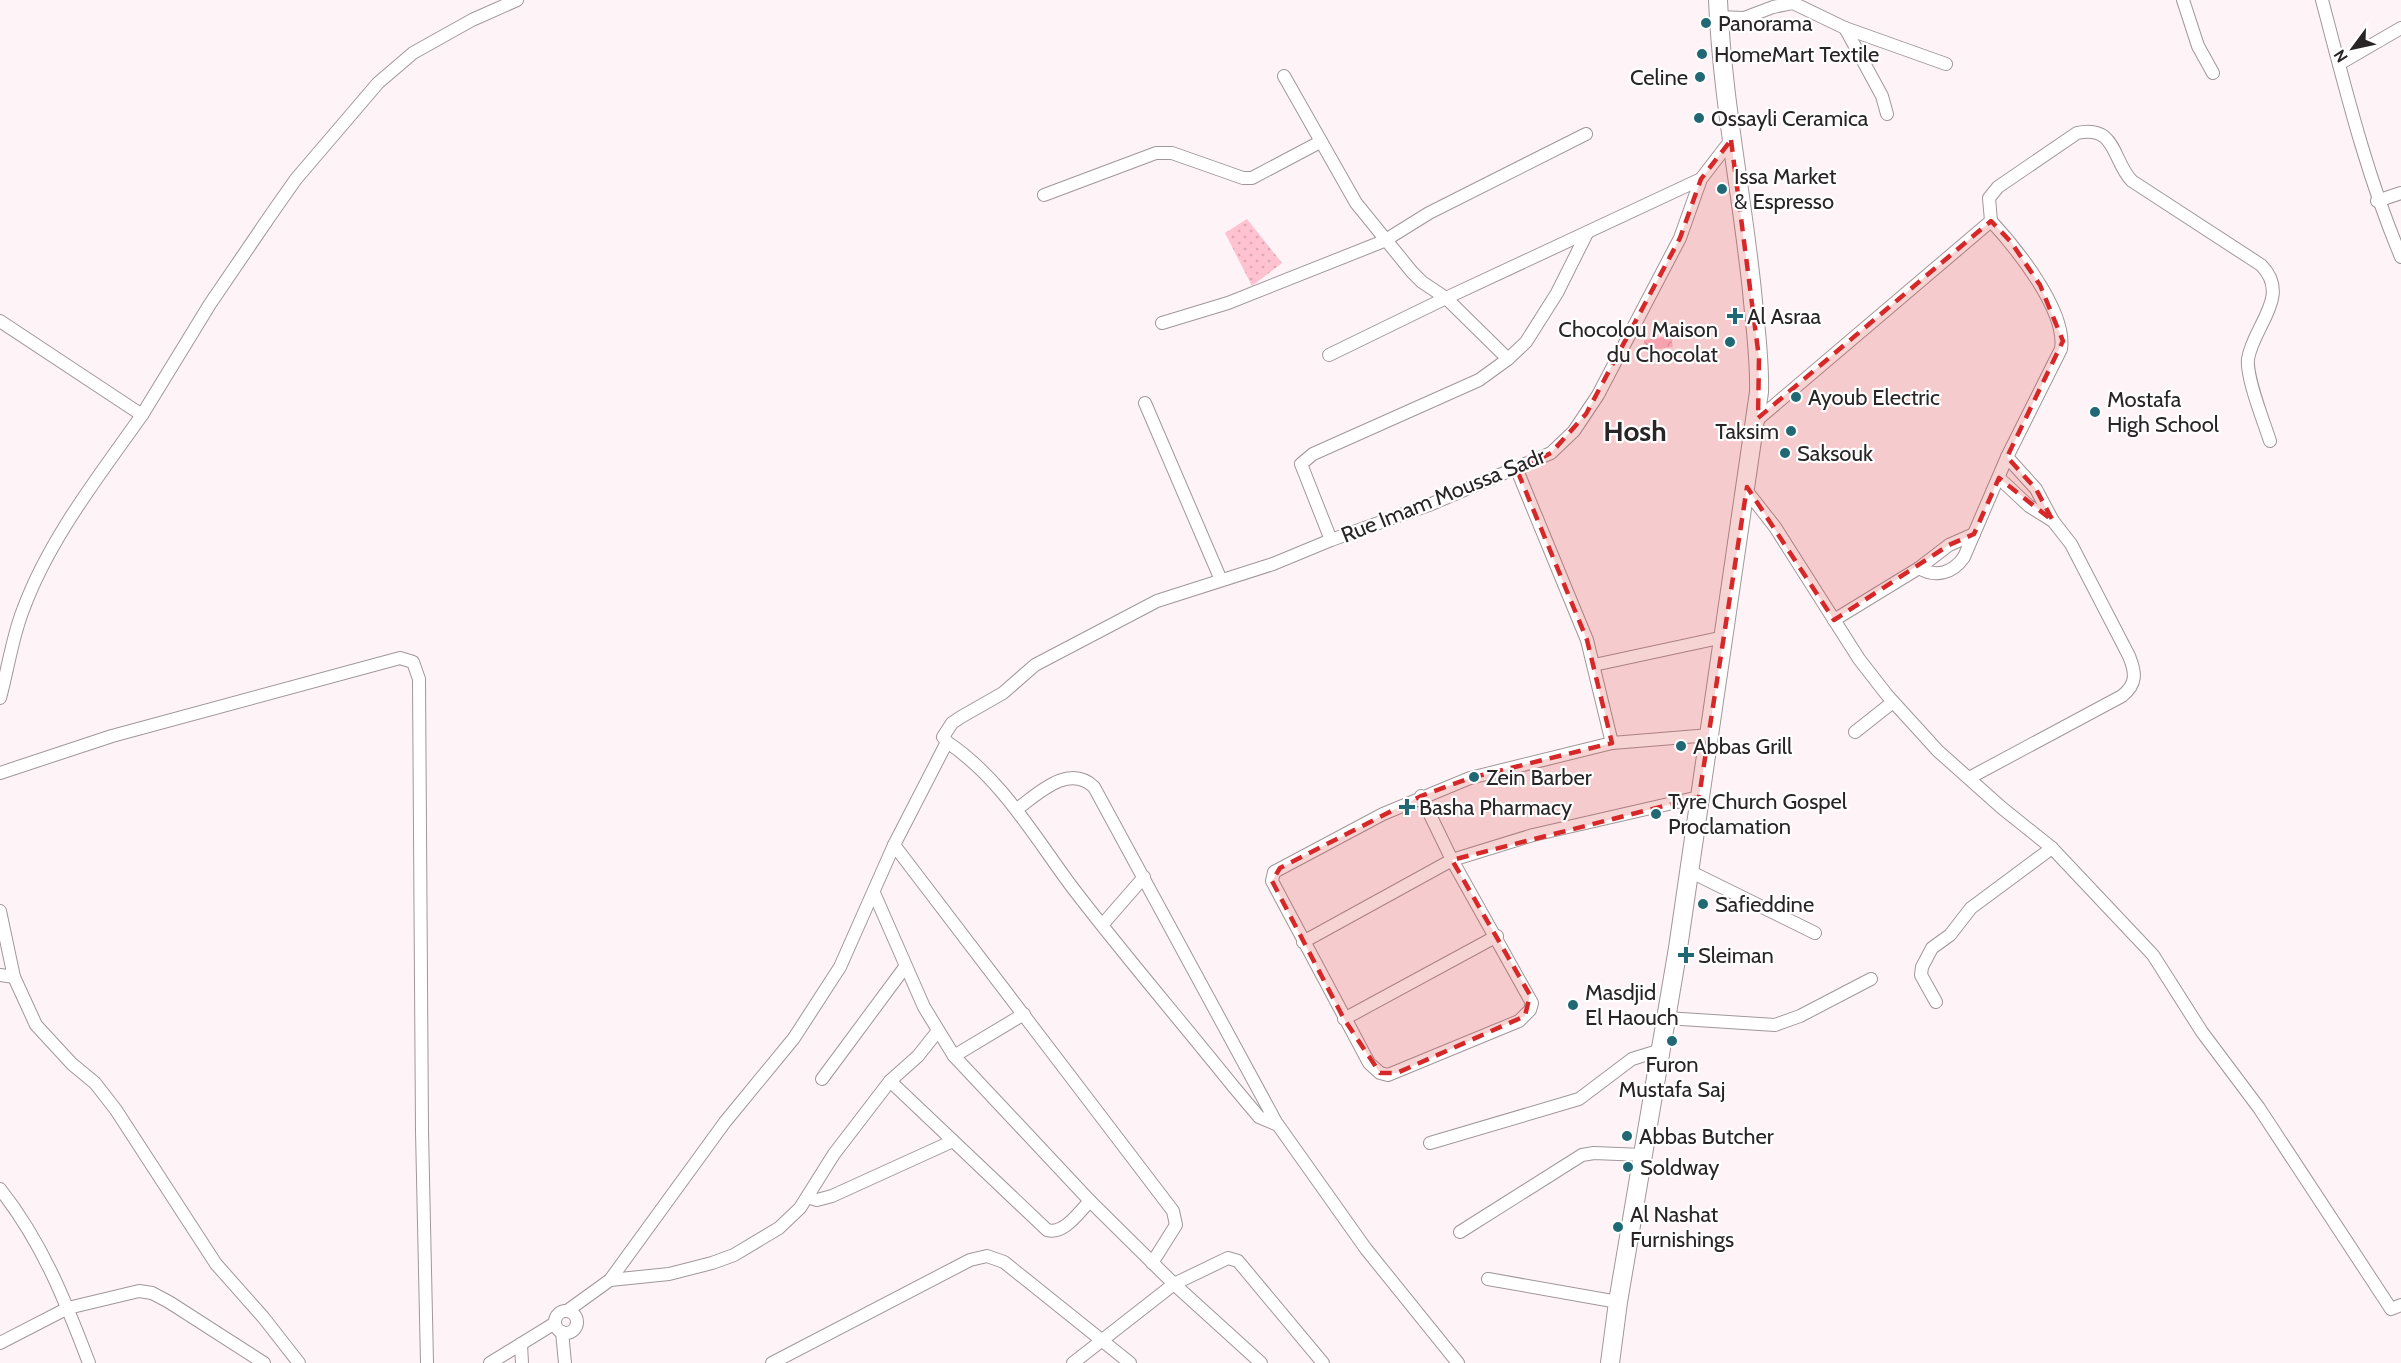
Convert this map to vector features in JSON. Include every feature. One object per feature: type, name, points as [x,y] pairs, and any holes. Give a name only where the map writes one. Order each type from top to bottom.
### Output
[{"type":"main road","points":[[1610,1363],[1689,871],[1756,420],[1759,358],[1745,226],[1731,140],[1718,8]]},
{"type":"street","points":[[0,698],[23,610],[56,543],[98,477],[142,415],[210,304],[276,206],[296,179],[378,83],[413,52],[472,20],[517,0]]},
{"type":"street","points":[[2183,0],[2198,46],[2213,73]]},
{"type":"street","points":[[2322,0],[2378,201],[2401,257]]},
{"type":"street","points":[[1718,8],[1744,18],[1773,7],[1793,3],[1845,28],[1946,64]]},
{"type":"street","points":[[1845,28],[1882,96],[1887,114]]},
{"type":"street","points":[[2339,64],[2401,28]]},
{"type":"street","points":[[1284,76],[1356,203],[1384,241],[1422,282],[1446,298],[1508,359]]},
{"type":"street","points":[[1919,568],[1927,573],[1953,570],[1965,557],[2007,458],[2058,358],[2063,341],[2058,322],[2040,285],[2011,242],[1991,221],[1989,198],[1998,187],[2077,133],[2105,136],[2115,147],[2121,167],[2132,181],[2261,265],[2271,277],[2273,296],[2248,359],[2255,394],[2270,441]]},
{"type":"street","points":[[1162,323],[1228,303],[1384,241],[1429,213],[1586,134]]},
{"type":"street","name":"Rue Imam Moussa Sadr","points":[[595,1293],[610,1280],[725,1122],[794,1038],[840,967],[894,845],[946,742],[943,738],[952,723],[1003,693],[1035,665],[1157,601],[1273,564],[1517,470],[1551,453],[1574,431],[1586,414],[1637,324],[1680,238],[1701,179],[1731,140]]},
{"type":"street","points":[[1044,195],[1135,160],[1165,153],[1243,178],[1252,178],[1320,142]]},
{"type":"street","points":[[1329,355],[1701,179]]},
{"type":"street","points":[[2378,201],[2401,193]]},
{"type":"street","points":[[1756,420],[1991,221]]},
{"type":"street","points":[[1331,540],[1300,464],[1305,459],[1479,380],[1508,359],[1526,342],[1545,313],[1587,233]]},
{"type":"street","points":[[0,321],[142,415]]},
{"type":"street","points":[[1145,403],[1221,580]]},
{"type":"street","points":[[1969,778],[2122,696],[2134,683],[2135,676],[2129,656],[2084,566],[2053,521],[2036,489],[2007,458]]},
{"type":"street","points":[[1517,470],[1578,613],[1594,665],[1612,743]]},
{"type":"street","points":[[1999,478],[2030,506],[2053,521]]},
{"type":"street","points":[[1746,490],[1775,527],[1859,659],[1893,702],[1938,751],[2052,848],[2153,955],[2202,1032],[2259,1108],[2391,1309],[2401,1305]]},
{"type":"street","points":[[1834,620],[1919,568],[1949,545],[1974,534]]},
{"type":"street","points":[[1594,665],[1724,637]]},
{"type":"street","points":[[0,773],[112,736],[400,658],[413,662],[419,679],[422,1131],[427,1363]]},
{"type":"street","points":[[1855,732],[1893,702]]},
{"type":"street","points":[[1421,796],[1452,860],[1497,936],[1532,1002],[1530,1010],[1519,1021],[1388,1075],[1380,1073],[1369,1063],[1344,1019],[1272,881],[1275,872],[1317,847],[1421,796],[1470,778],[1612,743],[1710,735]]},
{"type":"street","points":[[946,742],[967,758],[1017,809],[1103,924],[1233,1086],[1259,1117],[1278,1125]]},
{"type":"street","points":[[1017,809],[1062,779],[1079,777],[1087,780],[1108,808],[1245,1064],[1264,1104],[1366,1249],[1458,1363]]},
{"type":"street","points":[[1303,942],[1452,860],[1533,836],[1699,798]]},
{"type":"street","points":[[894,845],[1173,1210],[1176,1225],[1152,1263]]},
{"type":"street","points":[[1936,1002],[1921,975],[1932,948],[1950,935],[1971,908],[2052,848]]},
{"type":"street","points":[[1689,871],[1815,933]]},
{"type":"street","points":[[1103,924],[1144,876]]},
{"type":"street","points":[[874,893],[905,967],[936,1032],[954,1056],[1090,1201],[1174,1284],[1261,1363]]},
{"type":"street","points":[[0,911],[14,977],[36,1025],[102,1092],[216,1264],[263,1317],[299,1363]]},
{"type":"street","points":[[1344,1019],[1497,936]]},
{"type":"street","points":[[822,1079],[905,967]]},
{"type":"street","points":[[0,975],[14,977]]},
{"type":"street","points":[[1666,1018],[1775,1025],[1800,1016],[1871,979]]},
{"type":"street","points":[[954,1056],[1024,1014]]},
{"type":"street","points":[[610,1280],[669,1274],[734,1255],[779,1228],[808,1197],[834,1154],[890,1081],[918,1056],[936,1032]]},
{"type":"street","points":[[1430,1143],[1579,1099],[1632,1059],[1661,1050]]},
{"type":"street","points":[[1233,1086],[1245,1064]]},
{"type":"street","points":[[890,1081],[1047,1230],[1054,1232],[1061,1229],[1090,1201]]},
{"type":"street","points":[[808,1197],[817,1200],[832,1196],[952,1141]]},
{"type":"street","points":[[1460,1232],[1582,1155],[1594,1153],[1643,1155]]},
{"type":"street","points":[[0,1189],[37,1240],[68,1308],[89,1363]]},
{"type":"street","points":[[772,1363],[970,1260],[987,1256],[1005,1262],[1130,1363]]},
{"type":"street","points":[[1073,1363],[1103,1342],[1174,1284],[1213,1263],[1228,1258],[1238,1261],[1323,1363]]},
{"type":"street","points":[[1488,1279],[1618,1302]]},
{"type":"street","points":[[0,1343],[68,1308],[139,1291],[152,1293],[246,1357],[264,1363]]},
{"type":"street","points":[[565,1363],[558,1315],[595,1293]]},
{"type":"street","points":[[490,1363],[521,1344],[559,1327],[573,1330],[595,1293]]},
{"type":"street","points":[[567,1311],[574,1314],[577,1321]]},
{"type":"street","points":[[521,1344],[522,1363]]},
{"type":"highlighted area","points":[[1731,140],[1759,358],[1758,418],[1991,221],[2011,242],[2040,285],[2063,341],[2007,457],[2036,489],[2053,521],[1999,478],[1974,534],[1949,545],[1834,620],[1747,487],[1699,797],[1452,860],[1530,995],[1525,1016],[1397,1073],[1380,1073],[1344,1019],[1272,881],[1280,868],[1421,796],[1470,778],[1612,743],[1587,640],[1517,470],[1551,453],[1586,414],[1680,238],[1701,179]]},
{"type":"green space","points":[[1247,219],[1282,263],[1252,286],[1225,233]]},
{"type":"green space","points":[[1671,336],[1673,347],[1645,351],[1644,340]]},
{"type":"place","name":"Panorama","points":[[1706,23]]},
{"type":"place","name":"HomeMart Textile","points":[[1702,54]]},
{"type":"place","name":"Celine","points":[[1700,77]]},
{"type":"place","name":"Ossayli Ceramica","points":[[1699,118]]},
{"type":"place","name":"Issa Market & Espresso","points":[[1722,189]]},
{"type":"place","name":"Al Asraa","points":[[1735,316]]},
{"type":"place","name":"Chocolou Maison du Chocolat","points":[[1730,342]]},
{"type":"place","name":"Ayoub Electric","points":[[1796,397]]},
{"type":"place","name":"Mostafa High School","points":[[2095,412]]},
{"type":"place","name":"Taksim","points":[[1791,431]]},
{"type":"place","name":"Saksouk","points":[[1785,453]]},
{"type":"place","name":"Abbas Grill","points":[[1681,746]]},
{"type":"place","name":"Zein Barber","points":[[1474,777]]},
{"type":"place","name":"Basha Pharmacy","points":[[1407,807]]},
{"type":"place","name":"Tyre Church Gospel Proclamation","points":[[1656,814]]},
{"type":"place","name":"Safieddine","points":[[1703,904]]},
{"type":"place","name":"Sleiman","points":[[1686,955]]},
{"type":"place","name":"Masdjid El Haouch","points":[[1573,1005]]},
{"type":"place","name":"Furon Mustafa Saj","points":[[1672,1041]]},
{"type":"place","name":"Abbas Butcher","points":[[1627,1136]]},
{"type":"place","name":"Soldway","points":[[1628,1167]]},
{"type":"place","name":"Al Nashat Furnishings","points":[[1618,1227]]},
{"type":"district","name":"Hosh","points":[[1635,431]]}]
